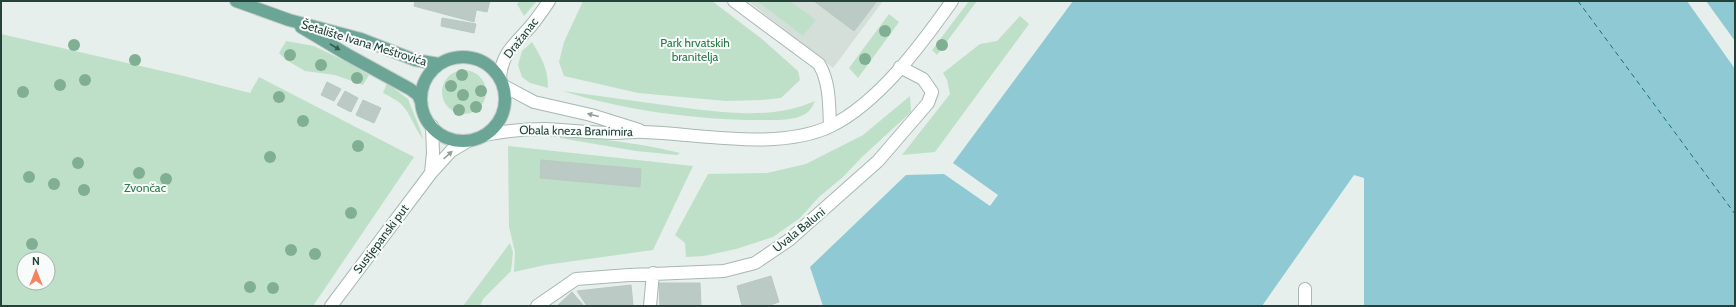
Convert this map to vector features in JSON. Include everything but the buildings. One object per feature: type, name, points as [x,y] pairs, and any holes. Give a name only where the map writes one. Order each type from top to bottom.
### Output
[{"type":"main road","name":"Šetalište Ivana Meštrovića","points":[[236,1],[289,20],[361,39],[415,60],[440,64]]},
{"type":"main road","name":"Šetalište Ivana Meštrovića","points":[[289,20],[348,55],[410,88],[418,94],[421,102]]},
{"type":"main road","points":[[461,57],[473,58],[484,62],[493,68],[502,82],[505,102],[501,118],[494,128],[485,135],[468,141],[454,140],[442,135],[432,126],[425,115],[421,102],[422,91],[426,80],[431,71],[450,59],[461,57]]},
{"type":"street","name":"Dražanac","points":[[502,82],[501,66],[511,48],[549,1]]},
{"type":"street","points":[[734,1],[819,64],[825,74],[827,82],[830,126]]},
{"type":"street","name":"Obala kneza Branimira","points":[[485,135],[526,129],[615,133],[644,132],[748,139],[791,137],[830,126],[866,102],[878,92],[900,67],[952,1]]},
{"type":"street","name":"Uvala Baluni","points":[[537,306],[576,280],[653,274],[724,271],[755,263],[789,240],[878,161],[928,103],[932,92],[923,78],[900,67]]},
{"type":"street","name":"Obala kneza Branimira","points":[[502,82],[534,102],[591,114],[644,132]]},
{"type":"street","points":[[431,173],[433,153],[432,126]]},
{"type":"street","name":"Sustjepanski put","points":[[331,306],[431,173],[451,151],[468,141]]},
{"type":"street","points":[[650,306],[653,274]]},
{"type":"street","points":[[1304,306],[1305,290]]},
{"type":"shaded area","points":[[748,1],[883,1],[833,68]]},
{"type":"green space","points":[[520,1],[537,1],[524,16],[517,4]]},
{"type":"green space","name":"Park hrvatskih branitelja","points":[[583,1],[712,1],[762,39],[798,71],[800,80],[781,98],[726,101],[638,93],[564,76],[559,62],[564,42]]},
{"type":"green space","points":[[757,1],[790,1],[816,20],[803,36]]},
{"type":"green space","points":[[969,1],[977,1],[937,55],[932,50]]},
{"type":"green space","points":[[889,14],[899,22],[858,78],[849,68]]},
{"type":"green space","points":[[1020,16],[1029,24],[935,152],[902,155],[950,94],[947,80],[943,73],[980,44],[997,41]]},
{"type":"green space","name":"Zvončac","points":[[1,34],[184,76],[250,93],[259,77],[414,157],[313,306],[1,306]]},
{"type":"green space","points":[[286,41],[314,46],[349,63],[369,75],[363,85],[335,75],[305,71],[286,60],[279,53]]},
{"type":"green space","points":[[532,42],[544,64],[548,88],[530,83],[522,77],[518,65],[522,51]]},
{"type":"green space","points":[[460,70],[468,70],[480,76],[486,88],[486,96],[480,108],[468,114],[460,114],[448,108],[442,96],[442,88],[448,76]]},
{"type":"green space","points":[[387,83],[408,99],[423,139],[404,107],[396,100],[383,93]]},
{"type":"green space","points":[[563,91],[689,108],[744,113],[780,111],[815,101],[808,112],[796,118],[775,120],[735,120],[685,116],[635,109],[586,98]]},
{"type":"green space","points":[[910,96],[911,112],[862,157],[843,177],[819,197],[800,218],[773,237],[736,249],[704,256],[686,257],[685,243],[675,235],[708,174],[767,173],[806,164],[863,135]]},
{"type":"green space","points":[[560,135],[635,144],[680,153],[677,155],[636,151],[560,138]]},
{"type":"green space","points":[[508,146],[693,166],[653,250],[545,265],[514,272],[515,252],[509,227]]},
{"type":"green space","points":[[510,243],[513,252],[511,271],[483,299],[480,306],[463,306]]},
{"type":"water","points":[[1073,1],[1687,1],[1735,69],[1735,306],[1364,306],[1364,178],[1354,175],[1262,306],[823,306],[810,267],[906,175],[944,174],[990,206],[998,195],[953,163]]},
{"type":"water","points":[[1706,1],[1735,1],[1735,41]]},
{"type":"ferry route","points":[[1578,1],[1735,214]]}]
